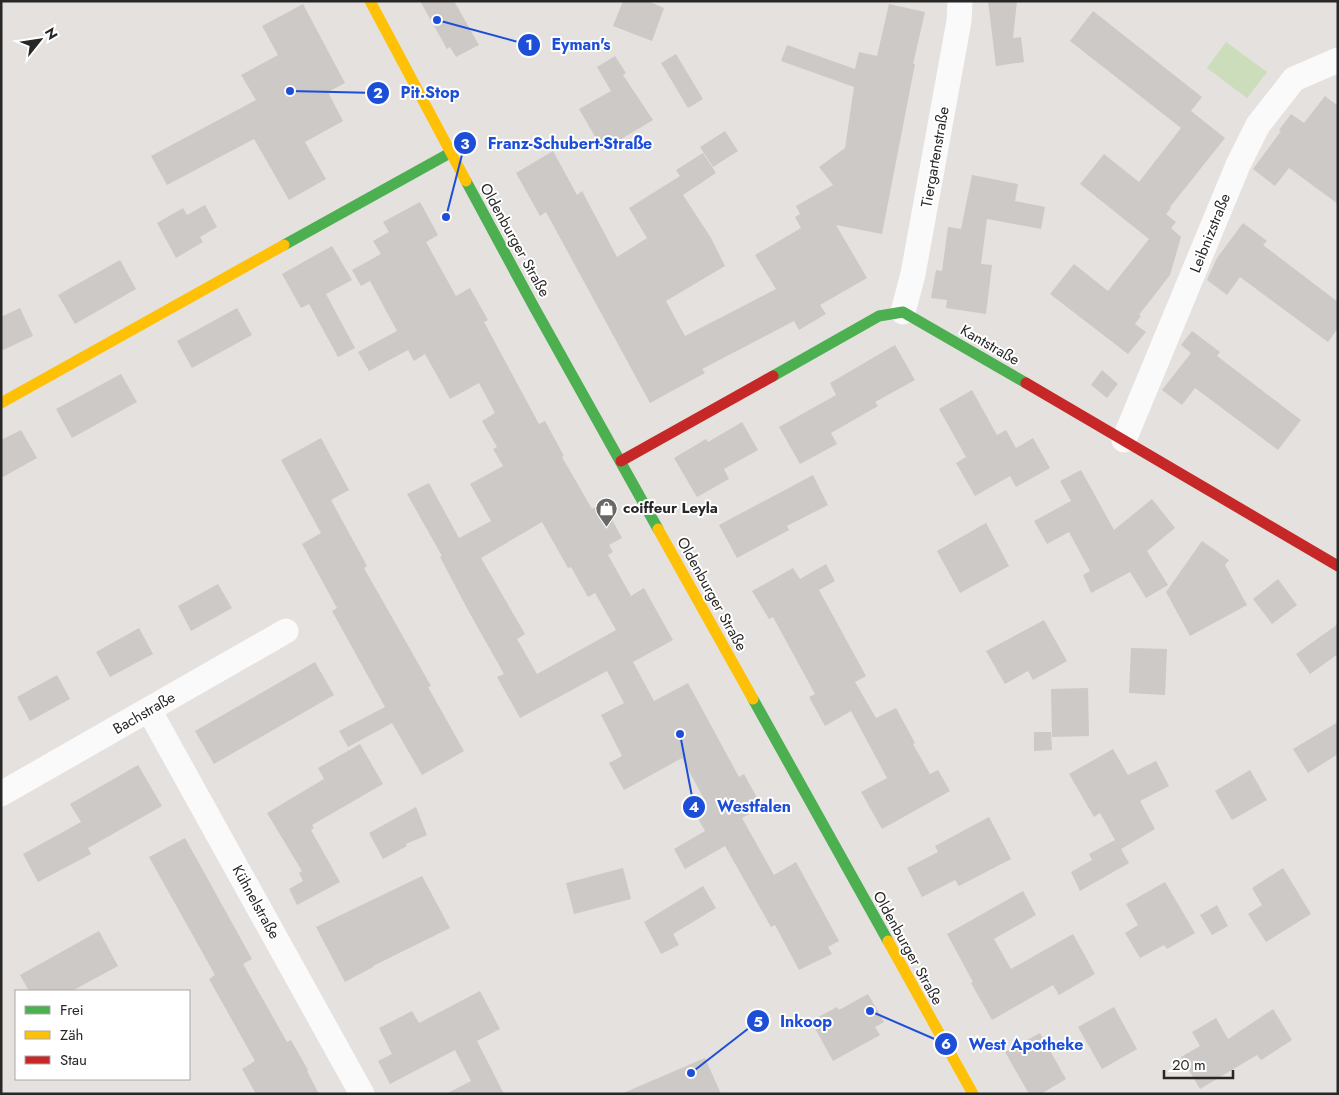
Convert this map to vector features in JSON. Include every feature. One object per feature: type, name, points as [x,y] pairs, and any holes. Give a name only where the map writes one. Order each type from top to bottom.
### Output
[{"type":"street","name":"Oldenburger Straße","points":[[370,1],[450,154],[534,307],[973,1094]]},
{"type":"street","name":"Tiergartenstraße","points":[[903,312],[913,274],[959,21],[960,1]]},
{"type":"street","name":"Leibnizstraße","points":[[1124,440],[1238,165],[1258,125],[1294,79],[1338,60]]},
{"type":"street","points":[[1,403],[450,154]]},
{"type":"street","points":[[621,461],[880,316],[903,312]]},
{"type":"street","name":"Kantstraße","points":[[903,312],[1338,566]]},
{"type":"street","name":"Bachstraße","points":[[1,794],[286,631]]},
{"type":"street","name":"Kühnelstraße","points":[[149,710],[362,1094]]},
{"type":"green space","points":[[1226,42],[1267,72],[1247,98],[1207,68]]},
{"type":"building","points":[[420,1],[454,1],[479,45],[456,57],[450,47],[447,49]]},
{"type":"building","points":[[623,1],[648,1],[664,8],[652,41],[613,26]]},
{"type":"building","points":[[988,1],[1017,1],[1013,38],[1021,37],[1024,62],[996,66]]},
{"type":"building","points":[[303,4],[345,83],[328,92],[343,121],[305,142],[326,179],[289,200],[254,139],[167,185],[151,156],[256,100],[241,75],[278,55],[262,26]]},
{"type":"building","points":[[889,4],[925,12],[913,64],[915,64],[882,234],[836,225],[867,278],[820,305],[826,314],[799,330],[794,321],[702,369],[705,373],[650,403],[546,212],[540,216],[516,173],[553,151],[577,195],[582,191],[617,257],[647,238],[629,208],[680,176],[676,170],[703,153],[716,173],[683,195],[711,238],[725,266],[666,301],[685,336],[776,289],[755,255],[801,228],[795,217],[800,214],[796,206],[833,185],[819,167],[845,148],[854,87],[781,61],[787,45],[855,69],[859,52],[877,56]]},
{"type":"building","points":[[1093,11],[1202,97],[1191,111],[1225,138],[1166,214],[1176,222],[1171,228],[1181,237],[1170,275],[1139,315],[1141,316],[1135,324],[1146,332],[1128,354],[1050,294],[1074,264],[1108,291],[1149,239],[1080,184],[1104,154],[1139,182],[1181,128],[1070,41]]},
{"type":"building","points":[[676,54],[703,99],[688,108],[661,63]]},
{"type":"building","points":[[615,56],[626,73],[623,75],[653,120],[603,150],[579,109],[611,91],[597,67]]},
{"type":"building","points":[[1325,96],[1338,106],[1338,204],[1289,168],[1275,186],[1253,169],[1291,114],[1304,123]]},
{"type":"building","points":[[725,131],[738,151],[713,167],[700,147]]},
{"type":"building","points":[[972,175],[1018,184],[1015,201],[1045,207],[1041,229],[987,219],[981,264],[992,265],[986,314],[946,308],[947,300],[931,298],[936,270],[942,271],[948,227],[961,229]]},
{"type":"building","points":[[420,202],[438,235],[426,242],[456,296],[470,288],[488,320],[484,322],[539,424],[545,421],[564,456],[562,457],[592,509],[603,503],[622,538],[609,545],[613,552],[608,555],[631,596],[644,588],[673,640],[633,662],[654,701],[688,683],[739,777],[744,774],[762,807],[742,818],[774,875],[796,862],[839,941],[828,947],[832,954],[799,970],[775,925],[771,927],[725,846],[685,869],[674,849],[705,831],[692,808],[705,801],[682,758],[624,790],[609,763],[622,756],[601,715],[624,703],[607,671],[520,718],[497,677],[504,674],[407,494],[429,483],[459,538],[491,521],[470,484],[503,466],[493,449],[497,447],[482,421],[495,413],[479,383],[450,399],[425,354],[414,361],[408,350],[369,371],[358,352],[397,331],[370,281],[361,286],[352,270],[381,254],[373,241],[389,232],[383,222]],"holes":[[[542,522],[568,568],[571,567],[588,597],[595,593],[616,630],[537,674],[517,639],[525,634],[481,558]]]},
{"type":"building","points":[[205,205],[217,227],[200,237],[203,242],[176,258],[157,223],[183,208],[187,215]]},
{"type":"building","points":[[1243,223],[1267,241],[1263,245],[1338,302],[1338,328],[1328,342],[1240,277],[1227,295],[1207,280],[1217,258]]},
{"type":"building","points":[[332,246],[352,280],[326,294],[355,348],[338,357],[309,304],[301,308],[282,274]]},
{"type":"building","points":[[120,260],[136,289],[75,324],[58,295]]},
{"type":"building","points":[[20,308],[33,336],[1,351],[1,317]]},
{"type":"building","points":[[237,308],[252,335],[192,368],[177,341]]},
{"type":"building","points":[[1192,331],[1220,352],[1217,356],[1301,420],[1278,450],[1195,388],[1182,405],[1162,390],[1191,353],[1181,345]]},
{"type":"building","points":[[895,345],[915,380],[875,402],[878,406],[831,433],[837,444],[800,464],[779,427],[836,395],[830,383]]},
{"type":"building","points":[[1102,370],[1118,384],[1107,398],[1091,385]]},
{"type":"building","points":[[121,374],[137,402],[72,438],[56,409]]},
{"type":"building","points":[[972,390],[997,435],[1006,430],[1016,448],[1033,438],[1050,468],[1016,487],[1010,476],[975,496],[956,463],[966,457],[939,409]]},
{"type":"building","points":[[742,422],[758,450],[724,469],[729,479],[697,497],[674,458],[706,439],[708,442]]},
{"type":"building","points":[[21,430],[37,458],[1,478],[1,440]]},
{"type":"building","points":[[321,438],[349,490],[331,500],[367,566],[364,568],[431,686],[428,687],[464,751],[422,775],[392,723],[348,747],[339,731],[385,707],[332,611],[337,608],[302,544],[321,533],[281,460]]},
{"type":"building","points":[[1081,470],[1114,530],[1152,499],[1175,528],[1147,551],[1168,585],[1146,598],[1130,572],[1091,593],[1083,575],[1090,571],[1069,532],[1047,544],[1034,521],[1071,501],[1060,481]]},
{"type":"building","points":[[813,475],[828,505],[787,526],[789,530],[737,558],[719,525]]},
{"type":"building","points":[[986,523],[1009,566],[960,593],[937,551]]},
{"type":"building","points":[[1202,541],[1229,560],[1225,565],[1247,605],[1190,636],[1166,592]]},
{"type":"building","points":[[826,564],[835,581],[819,590],[866,676],[855,682],[876,718],[896,708],[930,774],[938,770],[950,791],[882,829],[861,792],[887,778],[851,711],[825,726],[809,697],[815,694],[773,617],[769,619],[752,591],[793,568],[800,579]]},
{"type":"building","points":[[1278,579],[1297,605],[1272,624],[1253,599]]},
{"type":"building","points":[[218,584],[232,608],[191,631],[178,606]]},
{"type":"building","points":[[1044,620],[1067,661],[1033,680],[1028,671],[1005,684],[986,651]]},
{"type":"building","points":[[1338,624],[1338,654],[1310,674],[1296,654]]},
{"type":"building","points":[[139,628],[153,654],[110,677],[96,652]]},
{"type":"building","points":[[1131,648],[1167,649],[1165,695],[1129,693]]},
{"type":"building","points":[[315,662],[334,695],[214,764],[195,731]]},
{"type":"building","points":[[57,675],[70,699],[30,721],[17,697]]},
{"type":"building","points":[[1088,688],[1089,736],[1052,737],[1051,689]]},
{"type":"building","points":[[1338,722],[1338,754],[1308,773],[1293,749]]},
{"type":"building","points":[[1034,732],[1051,732],[1052,750],[1034,751]]},
{"type":"building","points":[[360,744],[383,784],[312,825],[314,828],[311,830],[340,882],[297,905],[289,889],[303,881],[299,873],[302,871],[267,813],[324,779],[318,768]]},
{"type":"building","points":[[1113,749],[1128,775],[1156,761],[1169,786],[1140,801],[1155,829],[1121,849],[1129,863],[1080,891],[1071,872],[1092,860],[1089,854],[1115,840],[1100,813],[1094,817],[1069,774]]},
{"type":"building","points":[[138,765],[162,806],[88,848],[91,854],[38,882],[23,854],[81,822],[70,804]]},
{"type":"building","points":[[1250,770],[1267,800],[1232,820],[1215,791]]},
{"type":"building","points":[[416,807],[427,835],[406,844],[407,846],[383,859],[369,833]]},
{"type":"building","points":[[989,817],[1011,859],[959,886],[955,880],[922,897],[907,868],[938,852],[935,846]]},
{"type":"building","points":[[185,838],[252,959],[243,964],[287,1042],[291,1040],[319,1094],[256,1094],[242,1069],[255,1061],[209,979],[215,975],[149,857]]},
{"type":"building","points":[[623,868],[631,899],[574,914],[566,883]]},
{"type":"building","points":[[1283,868],[1311,914],[1266,942],[1248,914],[1262,905],[1252,888]]},
{"type":"building","points":[[422,876],[450,928],[345,982],[316,927]]},
{"type":"building","points":[[1165,882],[1195,933],[1167,949],[1164,945],[1140,958],[1125,933],[1138,925],[1126,904]]},
{"type":"building","points":[[703,886],[716,908],[673,934],[679,945],[661,954],[644,922]]},
{"type":"building","points":[[1023,891],[1036,915],[994,939],[1011,969],[1073,934],[1095,974],[1059,995],[1053,985],[992,1020],[947,934]]},
{"type":"building","points":[[1217,905],[1228,926],[1212,935],[1200,915]]},
{"type":"building","points":[[99,931],[118,966],[74,990],[28,990],[20,975]]},
{"type":"building","points":[[480,991],[500,1029],[477,1041],[504,1094],[446,1094],[471,1081],[455,1050],[390,1084],[378,1061],[392,1054],[379,1028],[412,1011],[419,1023]]},
{"type":"building","points":[[868,994],[884,1022],[875,1027],[880,1035],[833,1061],[811,1021],[837,1007],[839,1010]]},
{"type":"building","points":[[1114,1007],[1137,1049],[1102,1069],[1078,1027]]},
{"type":"building","points":[[1273,1009],[1292,1040],[1261,1060],[1257,1055],[1200,1089],[1181,1057],[1200,1046],[1192,1032],[1216,1018],[1228,1039]]},
{"type":"building","points":[[1040,1033],[1066,1079],[1041,1094],[1029,1094],[1005,1052]]},
{"type":"building","points":[[705,1058],[721,1094],[621,1094]]},
{"type":"traffic: fast","points":[[284,245],[450,153]]},
{"type":"traffic: fast","points":[[466,181],[658,529]]},
{"type":"traffic: fast","points":[[773,376],[879,316],[903,312],[1026,383]]},
{"type":"traffic: fast","points":[[753,699],[888,941]]},
{"type":"traffic: slow","points":[[370,1],[466,181]]},
{"type":"traffic: slow","points":[[1,403],[284,245]]},
{"type":"traffic: slow","points":[[658,529],[753,699]]},
{"type":"traffic: slow","points":[[888,941],[973,1094]]},
{"type":"traffic: jam","points":[[621,461],[773,376]]},
{"type":"traffic: jam","points":[[1026,383],[1338,566]]},
{"type":"place","name":"Eyman's","points":[[437,20]]},
{"type":"place","name":"Pit.Stop","points":[[290,91]]},
{"type":"place","name":"Franz-Schubert-Straße","points":[[446,217]]},
{"type":"place","name":"coiffeur Leyla","points":[[607,527]]},
{"type":"place","name":"Westfalen","points":[[680,734]]},
{"type":"place","name":"West Apotheke","points":[[870,1011]]},
{"type":"place","name":"Inkoop","points":[[691,1073]]}]
